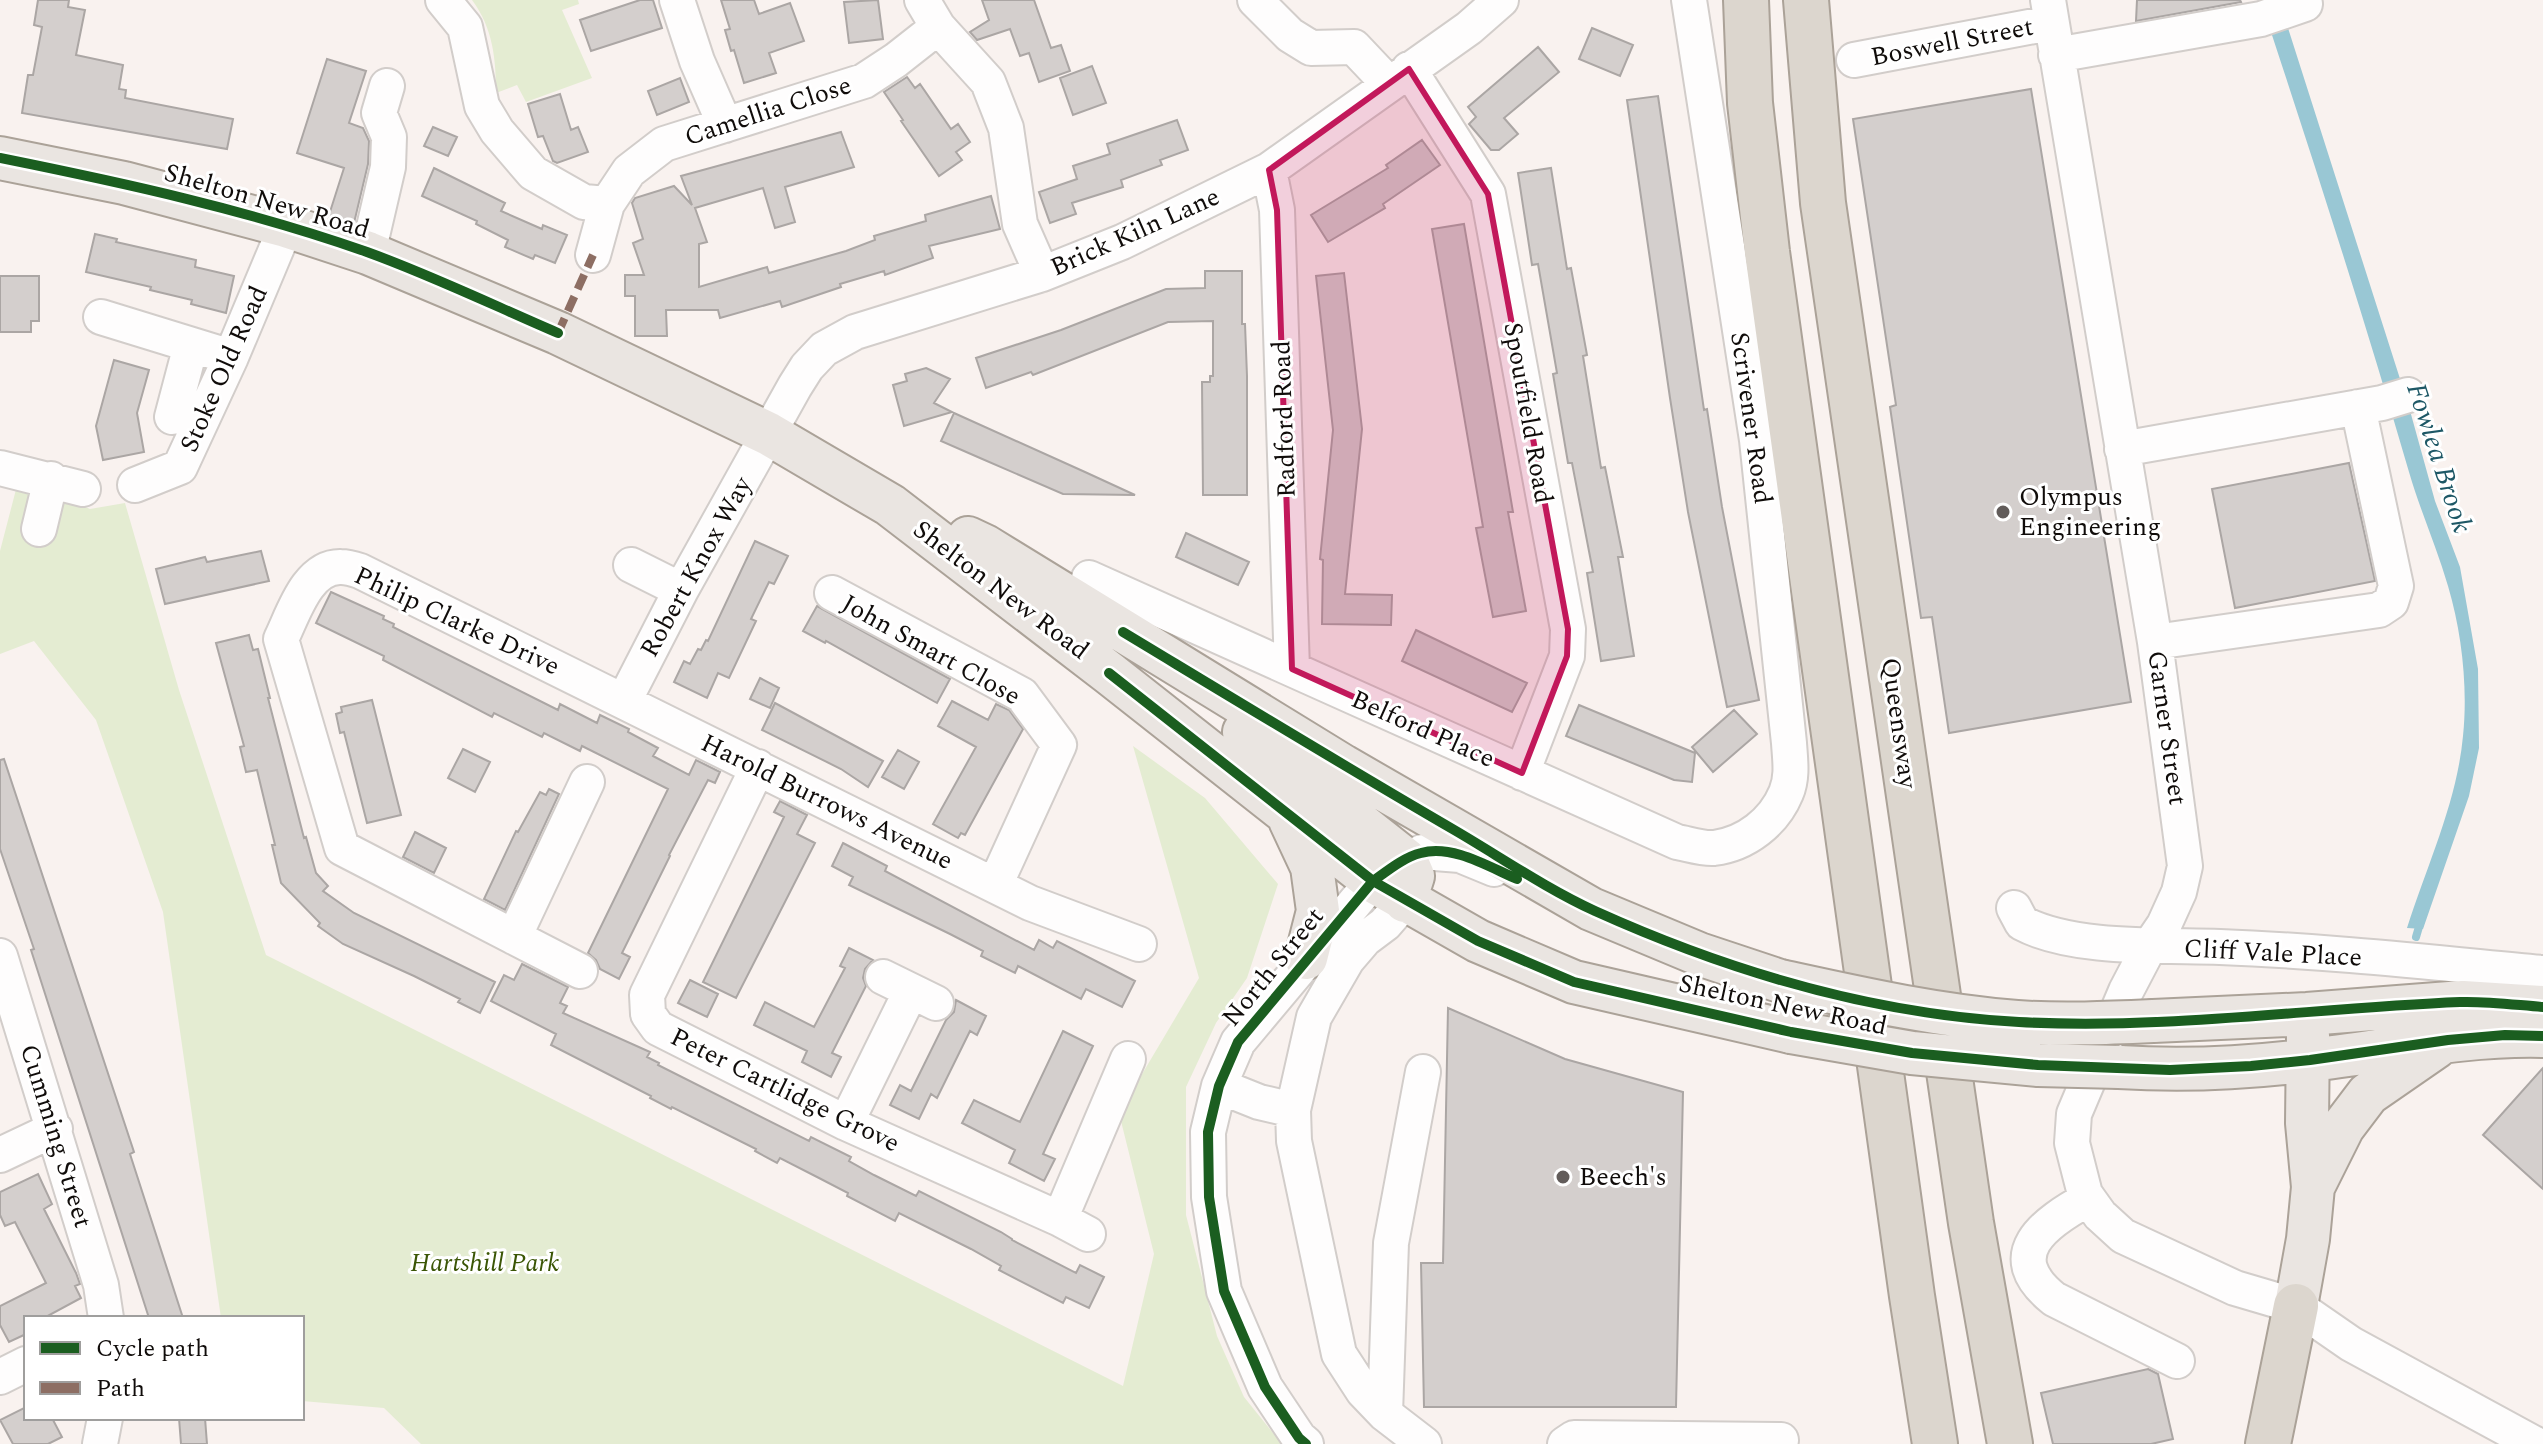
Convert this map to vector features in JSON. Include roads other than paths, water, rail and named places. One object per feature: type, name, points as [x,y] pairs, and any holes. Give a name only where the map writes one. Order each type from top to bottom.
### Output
[{"type":"highway","points":[[1746,0],[1750,103],[1767,252],[1935,1444]]},
{"type":"highway","name":"Queensway","points":[[1806,0],[1823,203],[1971,1223],[2010,1444]]},
{"type":"highway","points":[[2268,1444],[2296,1306]]},
{"type":"main road","name":"Shelton New Road","points":[[0,158],[124,183],[286,226],[368,253],[558,333],[769,434],[890,505],[985,546],[1343,766],[1591,909],[1699,954],[1780,981],[1911,1009],[2016,1022],[2153,1021],[2307,1014],[2463,1002],[2543,1007]]},
{"type":"main road","name":"Shelton New Road","points":[[890,505],[1286,812],[1395,881],[1478,941],[1574,982],[1791,1032],[1912,1053],[2038,1065],[2170,1070],[2310,1060],[2448,1040],[2505,1035],[2543,1036]]},
{"type":"main road","points":[[1123,632],[1237,726],[1395,881]]},
{"type":"main road","points":[[1286,812],[1312,867],[1318,911],[1306,958]]},
{"type":"main road","points":[[2296,1306],[2308,1239],[2313,1187],[2307,1123],[2310,1060],[2307,1014]]},
{"type":"main road","points":[[2313,1187],[2343,1127],[2368,1094],[2448,1040]]},
{"type":"main road","points":[[2170,1070],[2253,1084],[2287,1102],[2307,1123]]},
{"type":"street","points":[[443,0],[465,27],[482,106],[497,131],[533,173],[584,202],[607,204]]},
{"type":"street","points":[[677,0],[697,61],[725,125]]},
{"type":"street","name":"Spoutfield Road","points":[[1255,0],[1290,35],[1311,48],[1354,47],[1399,76],[1488,194],[1568,629],[1567,656],[1522,773]]},
{"type":"street","name":"Brick Kiln Lane","points":[[769,434],[807,367],[824,349],[855,332],[1042,274],[1122,242],[1269,170],[1469,28],[1501,0]]},
{"type":"street","name":"Scrivener Road","points":[[1689,0],[1757,440],[1789,743],[1791,769],[1787,791],[1760,829]]},
{"type":"street","name":"Boswell Street","points":[[1854,60],[2051,26],[2285,11]]},
{"type":"street","points":[[930,14],[988,82],[1006,128],[1020,224],[1042,274]]},
{"type":"street","name":"Camellia Close","points":[[593,255],[607,204],[629,171],[664,144],[864,81],[896,60],[930,14]]},
{"type":"street","name":"Garner Street","points":[[2051,26],[2155,642],[2185,866],[2179,892],[2126,991],[2074,1114],[2072,1143],[2085,1194],[2100,1215],[2123,1236],[2235,1288],[2296,1306],[2474,1429],[2535,1444]]},
{"type":"street","points":[[368,253],[388,167],[389,137],[379,113],[387,86]]},
{"type":"street","name":"Radford Road","points":[[1269,170],[1277,210],[1292,669]]},
{"type":"street","name":"Stoke Old Road","points":[[135,485],[177,477],[286,226]]},
{"type":"street","points":[[101,317],[231,357]]},
{"type":"street","points":[[172,417],[191,345]]},
{"type":"street","points":[[2122,449],[2383,402],[2396,586],[2391,602],[2379,610],[2155,642]]},
{"type":"street","name":"Robert Knox Way","points":[[624,701],[681,590],[769,434]]},
{"type":"street","points":[[0,468],[67,484],[39,529]]},
{"type":"street","points":[[631,565],[681,590]]},
{"type":"street","name":"Philip Clarke Drive","points":[[580,971],[342,848],[281,639],[309,584],[323,572],[338,566],[360,571],[624,701]]},
{"type":"street","name":"Belford Place","points":[[1089,578],[1677,842],[1712,849],[1740,841],[1760,829]]},
{"type":"street","name":"John Smart Close","points":[[832,593],[1022,695],[1072,745],[995,885]]},
{"type":"street","name":"Harold Burrows Avenue","points":[[624,701],[1030,903],[1139,944]]},
{"type":"street","name":"Peter Cartlidge Grove","points":[[758,767],[647,995],[648,1014],[658,1028],[846,1123],[1074,1226],[1077,1181],[1128,1059]]},
{"type":"street","points":[[514,937],[587,782]]},
{"type":"street","points":[[1395,881],[1422,852],[1460,855],[1591,909]]},
{"type":"street","name":"North Street","points":[[1306,1444],[1265,1387],[1224,1291],[1209,1197],[1208,1132],[1219,1086],[1238,1042],[1306,958],[1395,881]]},
{"type":"street","name":"North Street","points":[[1395,881],[1385,924],[1365,939],[1332,983],[1314,1017],[1293,1110],[1294,1141],[1339,1354],[1363,1391],[1385,1414],[1424,1444]]},
{"type":"street","name":"Cliff Vale Place","points":[[2014,908],[2022,923],[2033,929],[2060,936],[2149,947],[2220,947],[2543,973]]},
{"type":"street","name":"Cumming Street","points":[[0,956],[101,1285],[106,1316]]},
{"type":"street","points":[[846,1123],[910,991]]},
{"type":"street","points":[[1385,1414],[1391,1243],[1423,1072]]},
{"type":"street","points":[[1219,1086],[1259,1102],[1293,1110]]},
{"type":"street","points":[[0,1155],[55,1129]]},
{"type":"street","points":[[2088,1199],[2064,1212],[2036,1236],[2029,1272],[2036,1285],[2054,1299],[2177,1361]]},
{"type":"street","points":[[0,1377],[24,1365]]},
{"type":"street","points":[[100,1444],[105,1420]]},
{"type":"street","points":[[1565,1444],[1574,1438],[1781,1440]]},
{"type":"water","points":[[2285,0],[2288,28],[2409,407],[2435,501],[2460,567],[2478,669],[2479,748],[2469,796],[2423,929],[2407,928],[2448,809],[2460,761],[2465,699],[2460,641],[2444,572],[2413,486],[2271,32]]},
{"type":"waterway","name":"Fowlea Brook","points":[[2416,937],[2421,920]]},
{"type":"place","name":"Olympus Engineering","points":[[2003,512]]},
{"type":"place","name":"Beech's","points":[[1563,1177]]},
{"type":"park label","name":"Hartshill Park","points":[[485,1263]]}]
